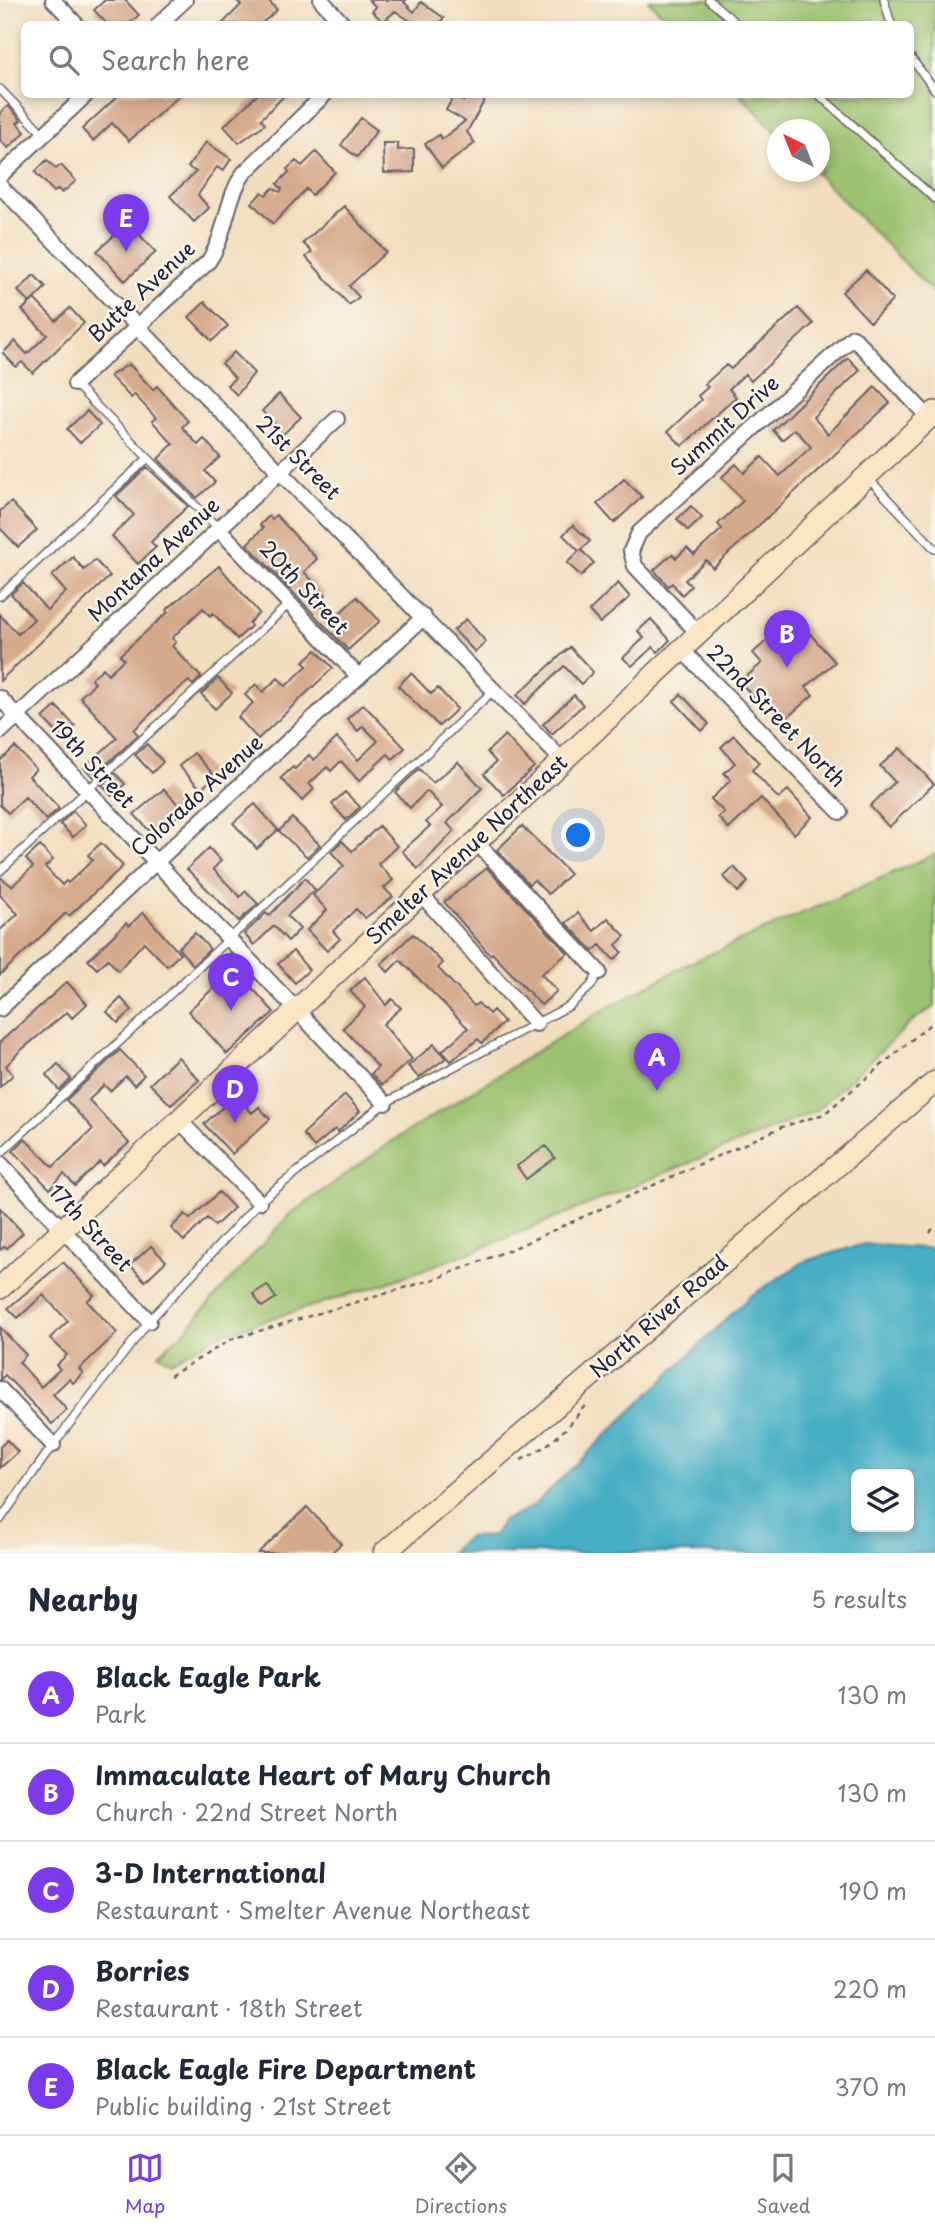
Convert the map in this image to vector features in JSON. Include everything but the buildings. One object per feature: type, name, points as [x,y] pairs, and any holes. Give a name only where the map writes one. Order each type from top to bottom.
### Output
[{"type":"street","points":[[53,0],[73,21]]},
{"type":"street","points":[[162,21],[184,0]]},
{"type":"street","points":[[321,0],[340,21]]},
{"type":"street","points":[[0,176],[83,98]]},
{"type":"street","name":"Butte Avenue","points":[[75,384],[208,262],[218,247],[234,188],[244,173],[321,98]]},
{"type":"street","name":"21st Street","points":[[0,186],[283,472],[563,761]]},
{"type":"street","name":"Summit Drive","points":[[631,551],[639,533],[853,337],[932,415]]},
{"type":"street","name":"Smelter Avenue Northeast","points":[[0,1288],[932,415]]},
{"type":"street","name":"Montana Avenue","points":[[0,732],[337,419]]},
{"type":"street","name":"20th Street","points":[[218,528],[359,677]]},
{"type":"street","name":"22nd Street North","points":[[631,551],[635,566],[698,633]]},
{"type":"street","name":"Colorado Avenue","points":[[0,1009],[156,862],[424,618]]},
{"type":"street","name":"22nd Street North","points":[[682,650],[840,812]]},
{"type":"street","name":"19th Street","points":[[0,698],[385,1103]]},
{"type":"street","points":[[477,842],[599,972]]},
{"type":"street","points":[[421,894],[536,1024]]},
{"type":"street","name":"North River Road","points":[[384,1553],[935,1082]]},
{"type":"street","points":[[180,1121],[259,1202]]},
{"type":"street","name":"17th Street","points":[[0,1163],[149,1321]]},
{"type":"street","points":[[0,1389],[52,1445]]},
{"type":"lane","points":[[709,0],[734,21]]},
{"type":"lane","points":[[884,0],[890,21]]},
{"type":"lane","points":[[914,62],[935,90]]},
{"type":"lane","points":[[0,89],[45,136]]},
{"type":"lane","points":[[822,98],[935,199]]},
{"type":"lane","points":[[75,384],[218,528]]},
{"type":"lane","points":[[0,596],[148,458]]},
{"type":"lane","points":[[866,476],[935,549]]},
{"type":"lane","points":[[0,871],[289,603]]},
{"type":"lane","points":[[0,1154],[494,690]]},
{"type":"lane","points":[[0,1520],[52,1445],[149,1321],[259,1202],[385,1103],[569,1006],[591,986],[599,972]]},
{"type":"path","points":[[170,1376],[232,1339],[438,1278],[512,1248],[782,1127],[824,1114],[935,1020]]},
{"type":"path","points":[[930,1233],[935,1225]]},
{"type":"green space","points":[[648,0],[935,0],[935,294],[825,182],[830,182],[830,119],[767,119],[767,123],[743,98],[914,98],[914,21],[668,21]]},
{"type":"green space","points":[[935,854],[935,1006],[914,1020],[816,1111],[487,1246],[384,1284],[221,1334],[171,1362],[159,1354],[182,1334],[289,1215],[394,1140],[600,1012],[688,964]]},
{"type":"water","points":[[864,1244],[935,1249],[935,1553],[449,1553],[468,1537],[493,1536],[502,1521],[532,1507],[749,1297],[805,1261]]},
{"type":"place","name":"Black Eagle Fire Department","points":[[126,252]]},
{"type":"place","name":"Immaculate Heart of Mary Church","points":[[787,668]]},
{"type":"place","name":"3-D International","points":[[231,1011]]},
{"type":"place","name":"Black Eagle Park","points":[[657,1091]]},
{"type":"place","name":"Borries","points":[[235,1123]]}]
